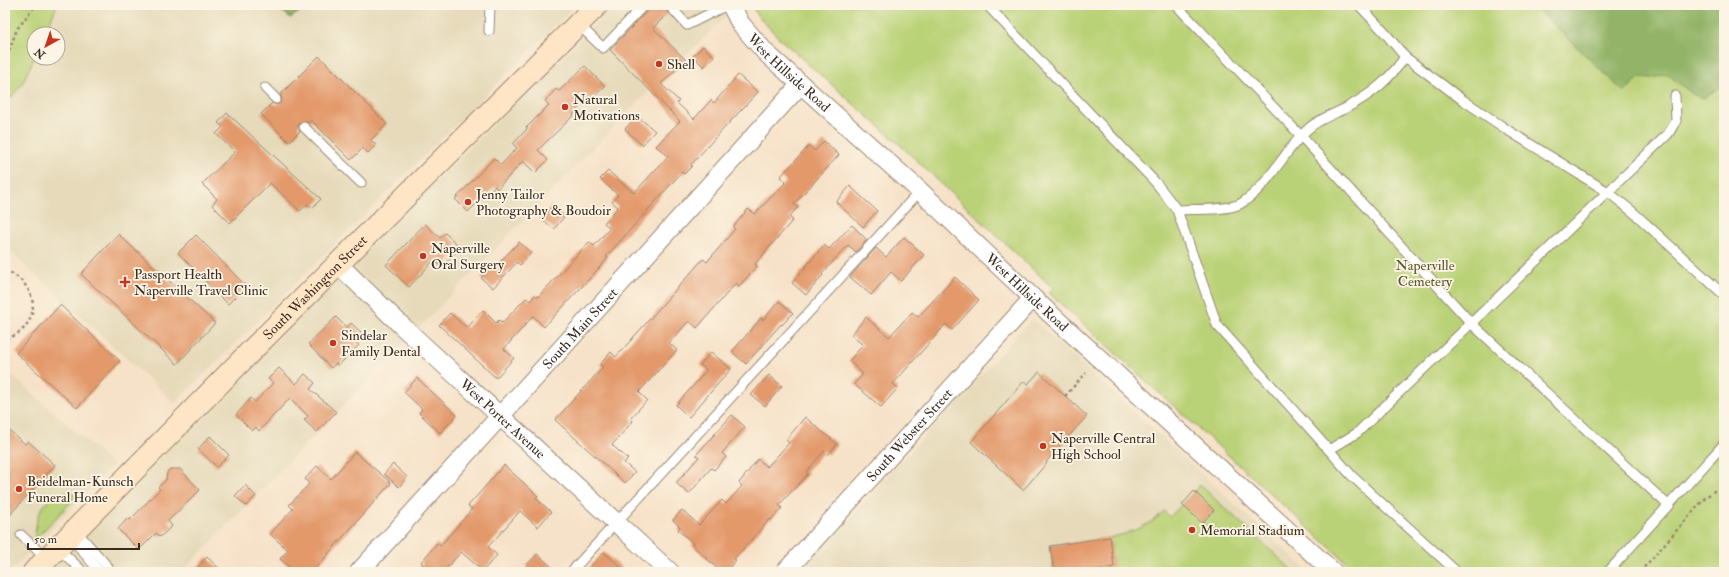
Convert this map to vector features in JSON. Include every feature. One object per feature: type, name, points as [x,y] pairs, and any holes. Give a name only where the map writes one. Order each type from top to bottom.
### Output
[{"type":"main road","name":"South Washington Street","points":[[57,549],[338,264],[597,5]]},
{"type":"street","name":"West Hillside Road","points":[[731,5],[740,22],[766,53],[920,191],[1033,298],[1333,572]]},
{"type":"street","name":"South Main Street","points":[[359,572],[801,84]]},
{"type":"street","name":"West Porter Avenue","points":[[338,264],[500,416],[670,572]]},
{"type":"street","name":"South Webster Street","points":[[785,572],[1033,298]]},
{"type":"lane","points":[[489,31],[490,5]]},
{"type":"lane","points":[[578,24],[603,48],[644,5]]},
{"type":"lane","points":[[669,5],[687,25],[727,5]]},
{"type":"lane","points":[[987,5],[1157,184],[1177,210],[1217,326],[1352,476],[1456,572]]},
{"type":"lane","points":[[1176,5],[1301,136],[1472,324],[1669,506]]},
{"type":"lane","points":[[1359,5],[1405,57],[1454,94],[1509,131],[1608,192],[1633,212],[1724,295]]},
{"type":"lane","points":[[1177,210],[1199,208],[1218,209],[1239,204],[1255,192],[1269,177],[1290,148],[1310,127],[1362,99],[1377,88],[1392,76],[1405,57]]},
{"type":"lane","points":[[265,88],[276,99]]},
{"type":"lane","points":[[1329,450],[1357,433],[1668,134],[1676,121],[1675,96]]},
{"type":"lane","points":[[304,127],[361,183]]},
{"type":"lane","points":[[571,572],[920,191]]},
{"type":"lane","points":[[1608,572],[1724,444]]},
{"type":"lane","points":[[21,535],[108,567]]},
{"type":"lane","points":[[57,549],[80,569],[80,572]]},
{"type":"lane","points":[[57,549],[100,572]]},
{"type":"path","points":[[5,62],[17,29],[36,5]]},
{"type":"path","points":[[5,270],[14,274],[23,283],[31,295],[34,304],[33,313],[24,328],[18,334],[5,338]]},
{"type":"path","points":[[1065,396],[1086,373]]},
{"type":"path","points":[[1640,572],[1706,497],[1714,491],[1722,492]]},
{"type":"path","points":[[1722,492],[1724,498]]},
{"type":"shaded area","points":[[57,5],[276,5],[290,18],[310,5],[576,5],[175,403],[5,247],[5,105],[22,84],[30,66],[66,66],[66,26],[48,26]]},
{"type":"shaded area","points":[[613,5],[720,5],[728,18],[725,17],[639,101],[182,572],[47,572],[344,271],[575,45]]},
{"type":"shaded area","name":"Naperville Central High School","points":[[1032,319],[1309,572],[800,572]]},
{"type":"shaded area","points":[[5,369],[113,465],[10,572],[5,572]]},
{"type":"green space","points":[[12,5],[57,5],[48,26],[26,26],[26,66],[30,66],[22,84],[5,105],[5,19]]},
{"type":"green space","points":[[276,5],[310,5],[290,18]]},
{"type":"green space","name":"Naperville Cemetery","points":[[752,5],[1724,5],[1724,572],[1357,572],[1049,293],[1053,288],[899,144],[781,40],[757,15]]},
{"type":"green space","points":[[1533,5],[1724,5],[1724,85],[1703,98],[1694,95],[1667,74],[1652,78],[1639,78],[1624,92]]},
{"type":"green space","name":"Memorial Stadium","points":[[1200,485],[1294,572],[1054,572],[1050,546],[1111,538],[1126,534],[1153,521],[1164,511],[1170,517]]},
{"type":"green space","points":[[63,493],[70,493],[77,496],[35,539],[36,524],[44,505],[55,496]]},
{"type":"building","points":[[653,5],[662,5],[668,13],[653,28],[686,60],[661,84],[679,101],[677,103],[694,119],[711,100],[714,103],[738,75],[758,92],[715,138],[691,165],[692,166],[684,174],[682,172],[606,257],[608,258],[544,327],[533,316],[504,349],[514,358],[496,378],[439,325],[450,313],[467,328],[483,310],[496,323],[499,320],[502,323],[526,298],[530,301],[535,295],[538,297],[589,242],[594,246],[610,228],[604,223],[618,207],[612,202],[618,195],[600,179],[608,171],[634,193],[668,156],[656,146],[680,121],[610,50]]},
{"type":"building","points":[[703,46],[714,56],[704,67],[693,56]]},
{"type":"building","points":[[319,56],[387,124],[371,140],[376,145],[368,153],[363,148],[351,160],[311,120],[308,123],[305,121],[300,123],[298,126],[300,131],[289,142],[261,114],[272,103],[277,105],[280,103],[282,98],[280,95]]},
{"type":"building","points":[[585,66],[605,86],[591,99],[589,97],[573,114],[574,115],[538,150],[548,160],[535,173],[523,161],[497,189],[495,186],[468,212],[455,199],[494,158],[501,165],[517,148],[513,144],[527,129],[526,128],[549,105],[545,101],[556,89],[559,91]]},
{"type":"building","points":[[227,113],[321,199],[312,208],[308,204],[300,211],[270,183],[230,223],[212,205],[217,199],[202,184],[235,152],[216,134],[223,127],[218,123]]},
{"type":"building","points":[[637,116],[655,131],[642,145],[625,129]]},
{"type":"building","points":[[824,141],[839,155],[794,204],[798,207],[789,217],[793,220],[755,264],[757,266],[739,286],[736,283],[697,328],[689,321],[669,343],[677,350],[639,392],[647,400],[631,418],[633,421],[612,445],[628,459],[624,463],[635,472],[625,483],[555,420],[603,367],[600,364],[611,352],[616,357],[703,259],[707,262],[735,229],[733,227],[748,209],[755,214],[786,182],[780,177],[809,146],[815,151]]},
{"type":"building","points":[[850,186],[877,211],[863,227],[836,202]]},
{"type":"building","points":[[552,206],[564,217],[554,229],[541,218]]},
{"type":"building","name":"Naperville Oral Surgery","points":[[425,224],[440,238],[445,233],[457,244],[452,250],[455,253],[442,267],[434,260],[409,287],[386,265]]},
{"type":"building","points":[[852,225],[867,240],[856,252],[848,245],[822,274],[823,275],[806,295],[792,283],[824,245],[829,249]]},
{"type":"building","points":[[118,234],[215,323],[177,364],[81,274]]},
{"type":"building","points":[[196,235],[246,286],[228,304],[178,253]]},
{"type":"building","points":[[904,237],[924,255],[901,281],[891,272],[871,295],[850,277],[876,248],[886,257]]},
{"type":"building","points":[[519,242],[531,253],[520,265],[517,262],[493,288],[481,278],[493,265],[495,267]]},
{"type":"building","points":[[955,277],[979,300],[952,330],[946,324],[893,384],[898,388],[881,407],[854,384],[863,374],[849,361],[863,345],[851,335],[866,317],[889,337],[912,312],[918,317]]},
{"type":"building","points":[[779,301],[793,313],[782,325],[781,324],[746,364],[732,352],[761,318],[763,320]]},
{"type":"building","points":[[60,305],[120,361],[77,408],[16,353]]},
{"type":"building","name":"Sindelar Family Dental","points":[[336,317],[347,328],[351,323],[363,334],[355,342],[359,345],[338,366],[336,363],[331,368],[308,344]]},
{"type":"building","points":[[711,352],[731,369],[689,417],[676,405],[707,370],[700,365]]},
{"type":"building","points":[[279,368],[296,384],[305,374],[315,383],[310,389],[336,412],[317,432],[304,420],[308,416],[290,398],[259,431],[256,427],[252,431],[236,415],[251,398],[255,402],[273,383],[268,379]]},
{"type":"building","points":[[1039,372],[1087,416],[1023,490],[971,442],[1024,381],[1028,384]]},
{"type":"building","points":[[769,375],[782,386],[765,406],[751,395]]},
{"type":"building","points":[[417,378],[457,415],[440,433],[419,413],[422,409],[404,392]]},
{"type":"building","points":[[732,415],[745,427],[722,453],[726,457],[714,470],[711,468],[689,494],[676,483],[699,457],[696,455]]},
{"type":"building","points":[[805,417],[837,444],[828,455],[824,451],[806,472],[808,474],[779,505],[782,508],[734,559],[736,560],[725,572],[721,572],[678,530],[680,527],[673,520],[682,510],[699,525],[722,500],[726,504],[742,486],[739,483],[758,459],[767,467],[789,443],[786,440]]},
{"type":"building","name":"Beidelman-Kunsch Funeral Home","points":[[5,427],[25,444],[28,441],[55,465],[5,520]]},
{"type":"building","points":[[210,436],[229,455],[217,467],[198,449]]},
{"type":"building","points":[[355,452],[391,483],[312,572],[295,572],[280,559],[288,550],[270,534],[293,509],[289,505],[309,484],[305,479],[317,466],[331,479]]},
{"type":"building","points":[[393,464],[407,477],[399,487],[384,474]]},
{"type":"building","points":[[504,465],[538,496],[536,498],[551,512],[538,527],[520,511],[488,547],[497,555],[483,571],[461,552],[443,572],[416,572],[423,564],[421,562],[437,543],[440,546],[472,509],[468,506]]},
{"type":"building","points":[[170,469],[180,469],[200,490],[168,521],[172,526],[160,537],[156,533],[139,550],[118,529],[128,518],[130,520],[160,489],[158,487],[166,480],[167,473]]},
{"type":"building","points":[[245,485],[256,496],[246,506],[235,496]]},
{"type":"building","points":[[1194,491],[1214,510],[1202,523],[1182,505]]},
{"type":"building","points":[[1110,537],[1114,567],[1096,570],[1096,572],[1054,572],[1050,546]]},
{"type":"building","points":[[604,552],[626,572],[585,572]]},
{"type":"building","points":[[537,554],[558,572],[532,572],[526,566]]},
{"type":"building","points":[[207,557],[223,572],[193,572]]},
{"type":"place","name":"Shell","points":[[659,64]]},
{"type":"place","name":"Natural Motivations","points":[[565,107]]},
{"type":"place","name":"Jenny Tailor Photography & Boudoir","points":[[468,202]]},
{"type":"place","name":"Naperville Oral Surgery","points":[[423,256]]},
{"type":"place","name":"Passport Health Naperville Travel Clinic","points":[[125,282]]},
{"type":"place","name":"Sindelar Family Dental","points":[[333,343]]},
{"type":"place","name":"Naperville Central High School","points":[[1043,446]]},
{"type":"place","name":"Beidelman-Kunsch Funeral Home","points":[[19,489]]},
{"type":"place","name":"Memorial Stadium","points":[[1192,530]]}]
